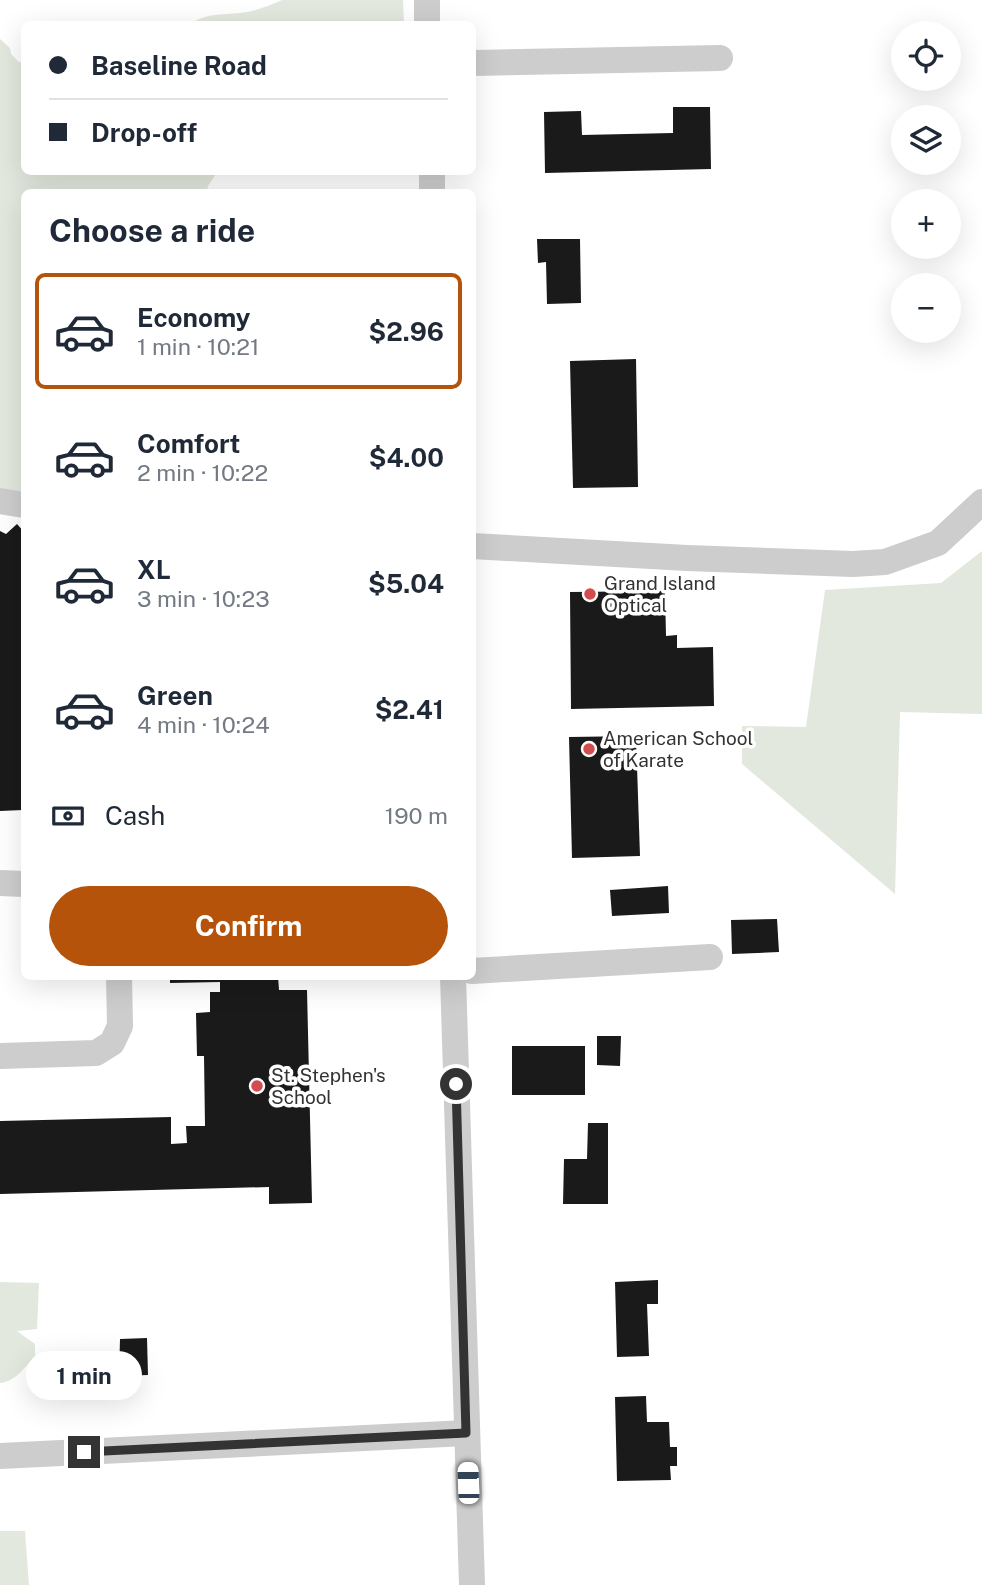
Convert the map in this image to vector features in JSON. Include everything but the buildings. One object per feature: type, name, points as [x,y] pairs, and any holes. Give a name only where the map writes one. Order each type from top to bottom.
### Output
[{"type":"street","points":[[427,0],[428,21]]},
{"type":"street","points":[[476,63],[720,58]]},
{"type":"street","points":[[0,501],[21,504]]},
{"type":"street","points":[[476,546],[687,558],[853,564],[886,562],[938,543],[982,502]]},
{"type":"street","points":[[0,883],[21,884]]},
{"type":"street","points":[[476,971],[710,957]]},
{"type":"street","points":[[0,1056],[96,1053],[112,1043],[120,1026],[119,980]]},
{"type":"street","points":[[453,980],[472,1585]]},
{"type":"street","points":[[0,1456],[466,1433]]},
{"type":"shaded area","points":[[282,0],[403,0],[404,21],[195,21],[208,16],[267,6]]},
{"type":"shaded area","points":[[0,39],[21,62],[21,175],[215,175],[208,189],[21,189],[21,495],[0,490]]},
{"type":"shaded area","points":[[982,551],[982,714],[900,712],[895,894],[742,764],[742,726],[806,727],[825,590],[941,583]]},
{"type":"shaded area","points":[[0,1282],[39,1283],[37,1329],[17,1331],[35,1344],[35,1356],[15,1377],[0,1383]]},
{"type":"shaded area","points":[[0,1531],[25,1531],[29,1585],[0,1585]]},
{"type":"place","name":"Grand Island Optical","points":[[590,594]]},
{"type":"place","name":"American School of Karate","points":[[589,749]]},
{"type":"place","name":"St. Stephen's School","points":[[257,1086]]},
{"type":"route","points":[[84,1452],[466,1433],[456,1084]]}]
